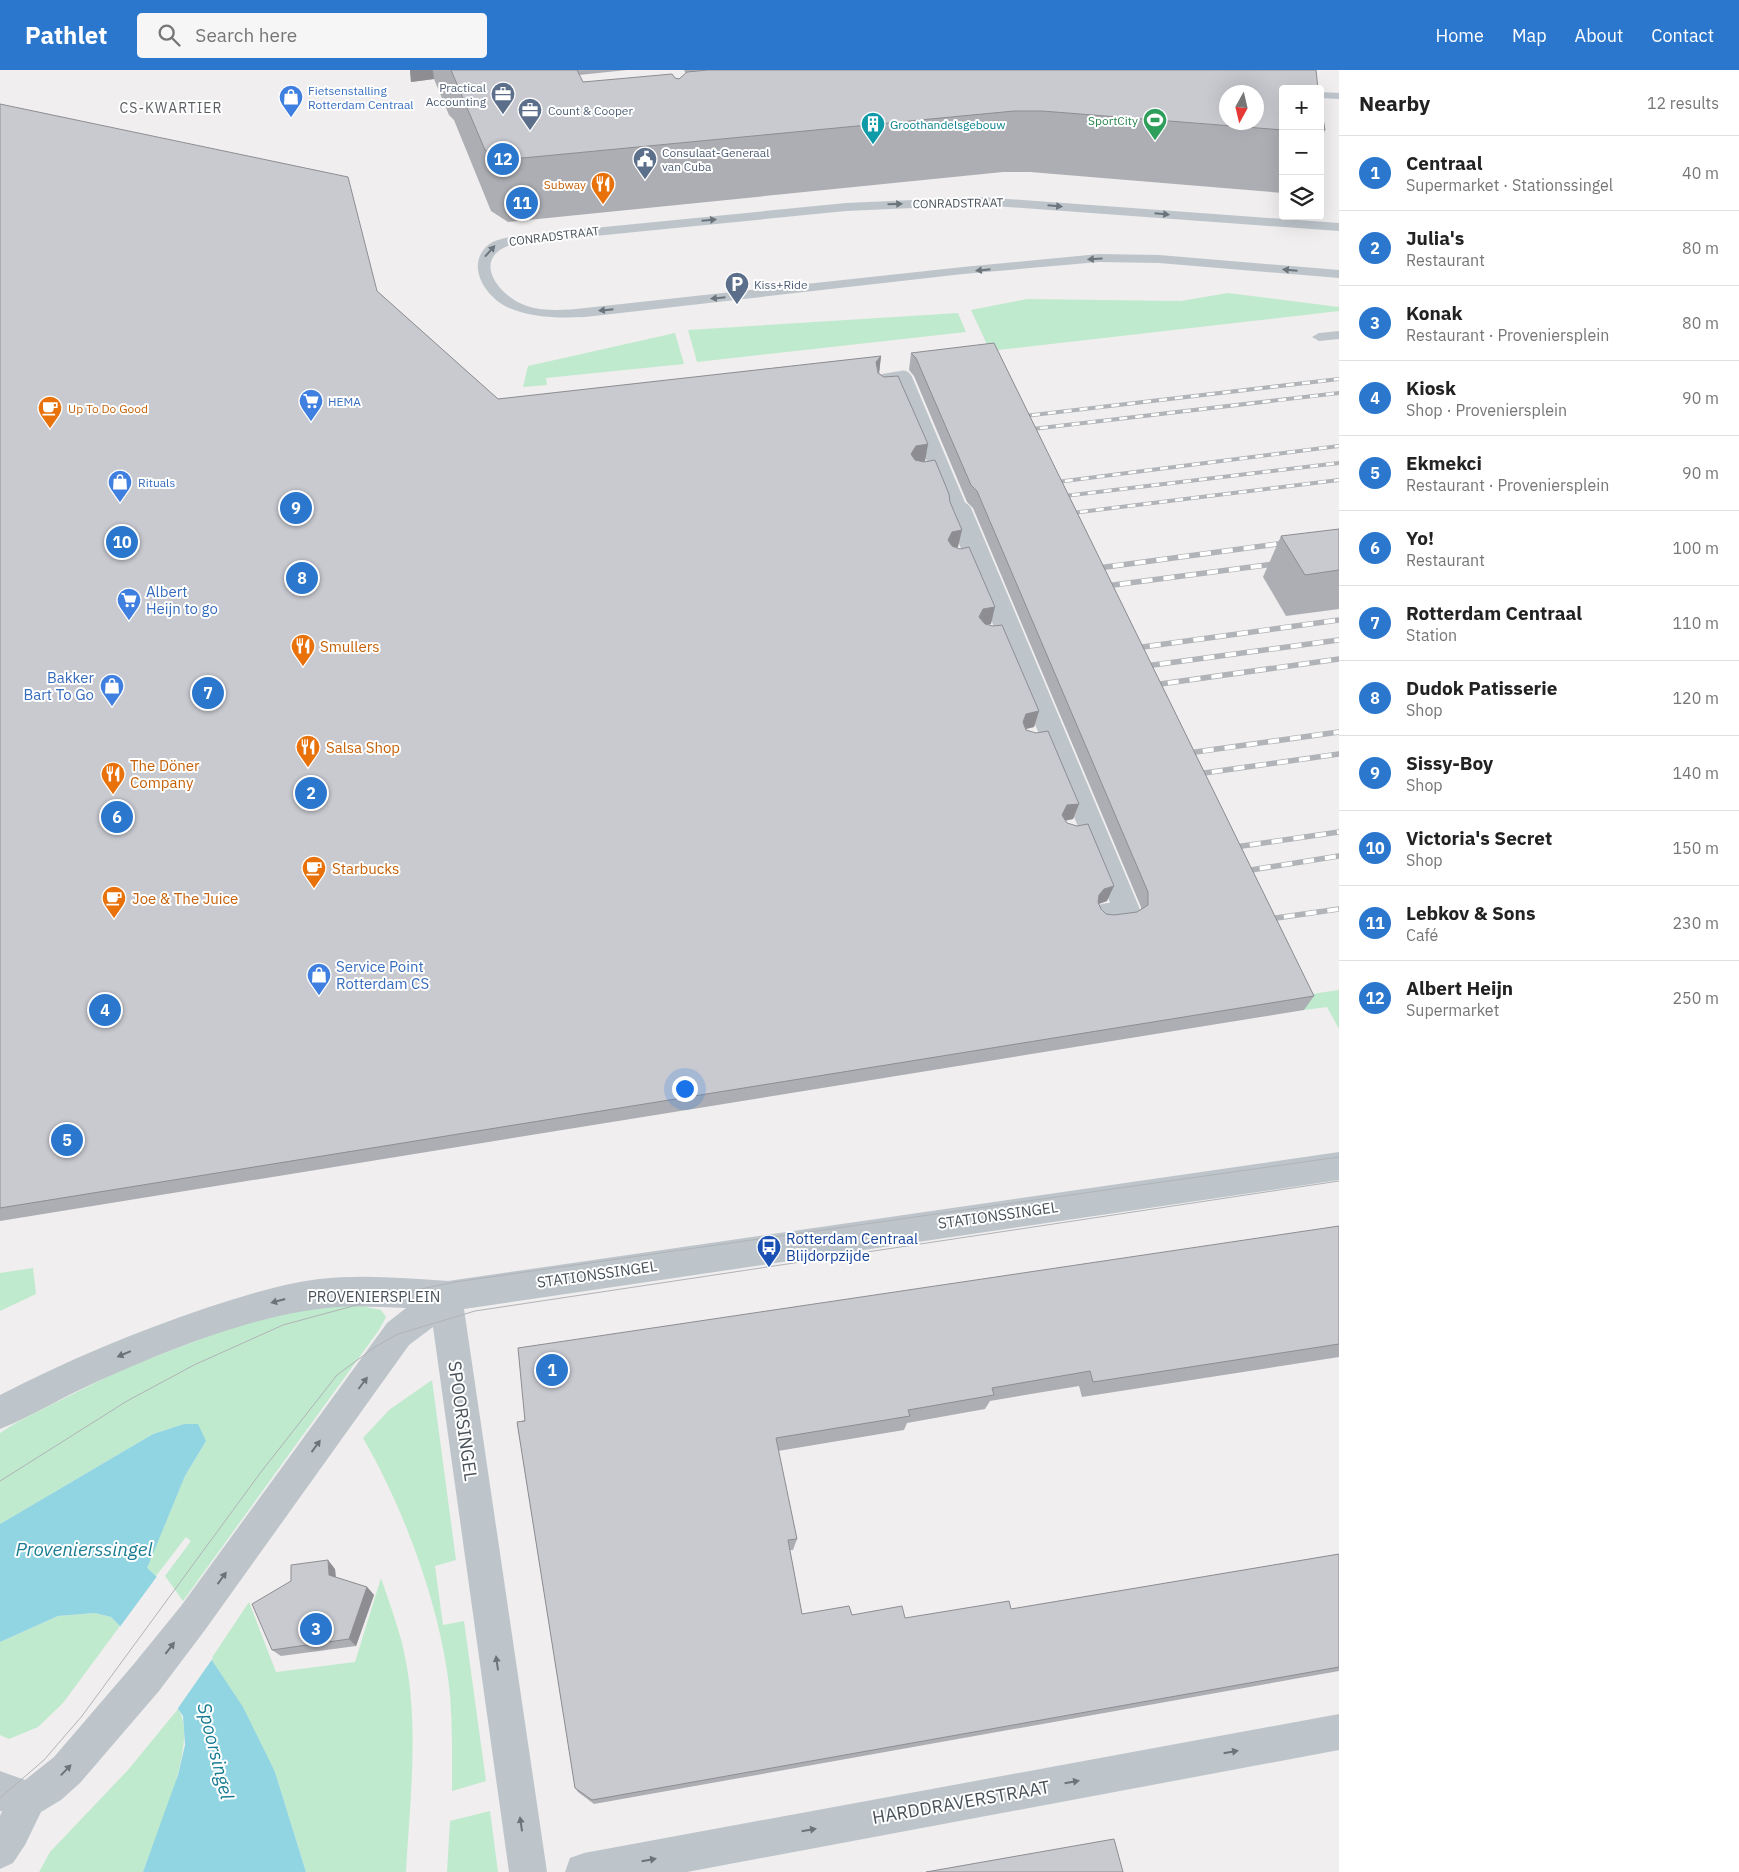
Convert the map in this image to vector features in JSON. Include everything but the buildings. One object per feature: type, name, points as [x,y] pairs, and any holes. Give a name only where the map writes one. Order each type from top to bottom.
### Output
[{"type":"street","points":[[885,383],[903,380],[1128,913],[1106,916]]},
{"type":"street","name":"STATIONSSINGEL","points":[[448,1296],[1339,1166]]},
{"type":"street","name":"PROVENIERSPLEIN","points":[[0,1413],[78,1374],[163,1338],[279,1300],[320,1294],[401,1293],[448,1296]]},
{"type":"street","name":"PROVENIERSPLEIN","points":[[14,1795],[48,1787],[67,1770],[146,1678],[194,1618],[398,1334],[448,1296]]},
{"type":"street","name":"SPOORSINGEL","points":[[448,1296],[448,1319],[528,1872]]},
{"type":"street","name":"HARDDRAVERSTRAAT","points":[[584,1872],[1339,1732]]},
{"type":"street","points":[[0,1850],[12,1832],[14,1795]]},
{"type":"lane","points":[[1324,95],[1339,96]]},
{"type":"lane","name":"CONRADSTRAAT","points":[[1339,227],[1006,202],[877,205],[513,240],[494,246],[485,255],[483,269],[492,289],[507,302],[531,311],[555,313],[575,313],[1099,258],[1159,259],[1339,274]]},
{"type":"lane","points":[[1319,337],[1339,335]]},
{"type":"green space","points":[[1228,293],[1339,307],[1339,311],[990,351],[971,310],[1027,299],[1181,301]]},
{"type":"green space","points":[[958,313],[966,332],[697,362],[688,330]]},
{"type":"green space","points":[[675,333],[684,364],[546,378],[547,385],[523,387],[528,366]]},
{"type":"green space","points":[[1339,990],[1339,1029],[1327,1007],[1304,1010],[1297,996]]},
{"type":"green space","points":[[33,1268],[36,1294],[0,1311],[0,1273]]},
{"type":"green space","points":[[332,1300],[381,1310],[386,1317],[379,1330],[183,1601],[165,1576],[191,1541],[186,1537],[156,1576],[146,1568],[185,1476],[206,1441],[184,1424],[153,1434],[0,1524],[0,1433],[19,1421],[125,1368],[254,1319]]},
{"type":"green space","points":[[432,1380],[456,1560],[435,1566],[443,1625],[464,1621],[486,1781],[452,1791],[450,1691],[436,1616],[405,1523],[392,1493],[363,1438],[389,1410]]},
{"type":"green space","points":[[381,1578],[401,1639],[411,1697],[412,1755],[406,1872],[306,1872],[275,1772],[211,1659],[249,1602],[276,1672],[355,1662]]},
{"type":"green space","points":[[95,1613],[111,1617],[120,1626],[63,1703],[38,1727],[9,1739],[0,1735],[0,1642],[58,1616]]},
{"type":"green space","points":[[178,1709],[183,1724],[184,1743],[180,1765],[166,1813],[143,1872],[39,1872],[50,1852],[128,1770]]},
{"type":"green space","points":[[490,1811],[498,1872],[447,1872],[450,1821]]},
{"type":"water","points":[[184,1424],[198,1424],[206,1441],[185,1476],[147,1568],[156,1576],[243,1707],[275,1772],[306,1872],[143,1872],[178,1775],[185,1745],[183,1716],[120,1626],[111,1617],[95,1613],[58,1616],[0,1642],[0,1524],[153,1434]]},
{"type":"pier","points":[[158,1575],[213,1658],[176,1711],[119,1628]]},
{"type":"tram line","points":[[0,1481],[127,1401],[194,1365],[283,1325],[401,1293],[455,1282],[1339,1157]]},
{"type":"tram line","points":[[0,1798],[44,1760],[82,1716],[261,1472],[337,1375],[375,1347],[398,1334],[475,1311],[1339,1181]]},
{"type":"railway","points":[[1016,417],[1339,379]]},
{"type":"railway","points":[[1024,430],[1339,393]]},
{"type":"railway","points":[[1049,483],[1339,446]]},
{"type":"railway","points":[[1056,497],[1339,463]]},
{"type":"railway","points":[[1064,514],[1339,480]]},
{"type":"railway","points":[[1091,569],[1292,542]]},
{"type":"railway","points":[[1098,587],[1282,563]]},
{"type":"railway","points":[[1128,649],[1339,620]]},
{"type":"railway","points":[[1138,667],[1339,640]]},
{"type":"railway","points":[[1146,686],[1339,659]]},
{"type":"railway","points":[[1181,754],[1339,732]]},
{"type":"railway","points":[[1190,775],[1339,754]]},
{"type":"railway","points":[[1228,848],[1339,832]]},
{"type":"railway","points":[[1238,872],[1339,856]]},
{"type":"railway","points":[[1262,920],[1339,909]]},
{"type":"place","name":"Practical Accounting","points":[[503,115]]},
{"type":"place","name":"Fietsenstalling Rotterdam Centraal","points":[[291,118]]},
{"type":"place","name":"Count & Cooper","points":[[530,131]]},
{"type":"place","name":"SportCity","points":[[1155,141]]},
{"type":"place","name":"Groothandelsgebouw","points":[[873,145]]},
{"type":"place","name":"Albert Heijn","points":[[503,159]]},
{"type":"place","name":"Consulaat-Generaal van Cuba","points":[[645,180]]},
{"type":"place","name":"Lebkov & Sons","points":[[522,203]]},
{"type":"place","name":"Subway","points":[[603,205]]},
{"type":"place","name":"Kiss+Ride","points":[[737,305]]},
{"type":"place","name":"HEMA","points":[[311,422]]},
{"type":"place","name":"Up To Do Good","points":[[50,429]]},
{"type":"place","name":"Rituals","points":[[120,503]]},
{"type":"place","name":"Sissy-Boy","points":[[296,508]]},
{"type":"place","name":"Victoria's Secret","points":[[122,542]]},
{"type":"place","name":"Dudok Patisserie","points":[[302,578]]},
{"type":"place","name":"Albert Heijn to go","points":[[129,621]]},
{"type":"place","name":"Smullers","points":[[303,667]]},
{"type":"place","name":"Rotterdam Centraal","points":[[208,693]]},
{"type":"place","name":"Bakker Bart To Go","points":[[112,707]]},
{"type":"place","name":"Salsa Shop","points":[[308,768]]},
{"type":"place","name":"Julia's","points":[[311,793]]},
{"type":"place","name":"The Döner Company","points":[[113,795]]},
{"type":"place","name":"Yo!","points":[[117,817]]},
{"type":"place","name":"Starbucks","points":[[314,889]]},
{"type":"place","name":"Joe & The Juice","points":[[114,919]]},
{"type":"place","name":"Service Point Rotterdam CS","points":[[319,996]]},
{"type":"place","name":"Kiosk","points":[[105,1010]]},
{"type":"place","name":"Ekmekci","points":[[67,1140]]},
{"type":"place","name":"Rotterdam Centraal Blijdorpzijde","points":[[769,1268]]},
{"type":"place","name":"Centraal","points":[[552,1370]]},
{"type":"place","name":"Konak","points":[[316,1629]]},
{"type":"district","name":"CS-KWARTIER","points":[[171,108]]},
{"type":"water label","name":"Provenierssingel","points":[[84,1549]]},
{"type":"water label","name":"Spoorsingel","points":[[216,1751]]}]
